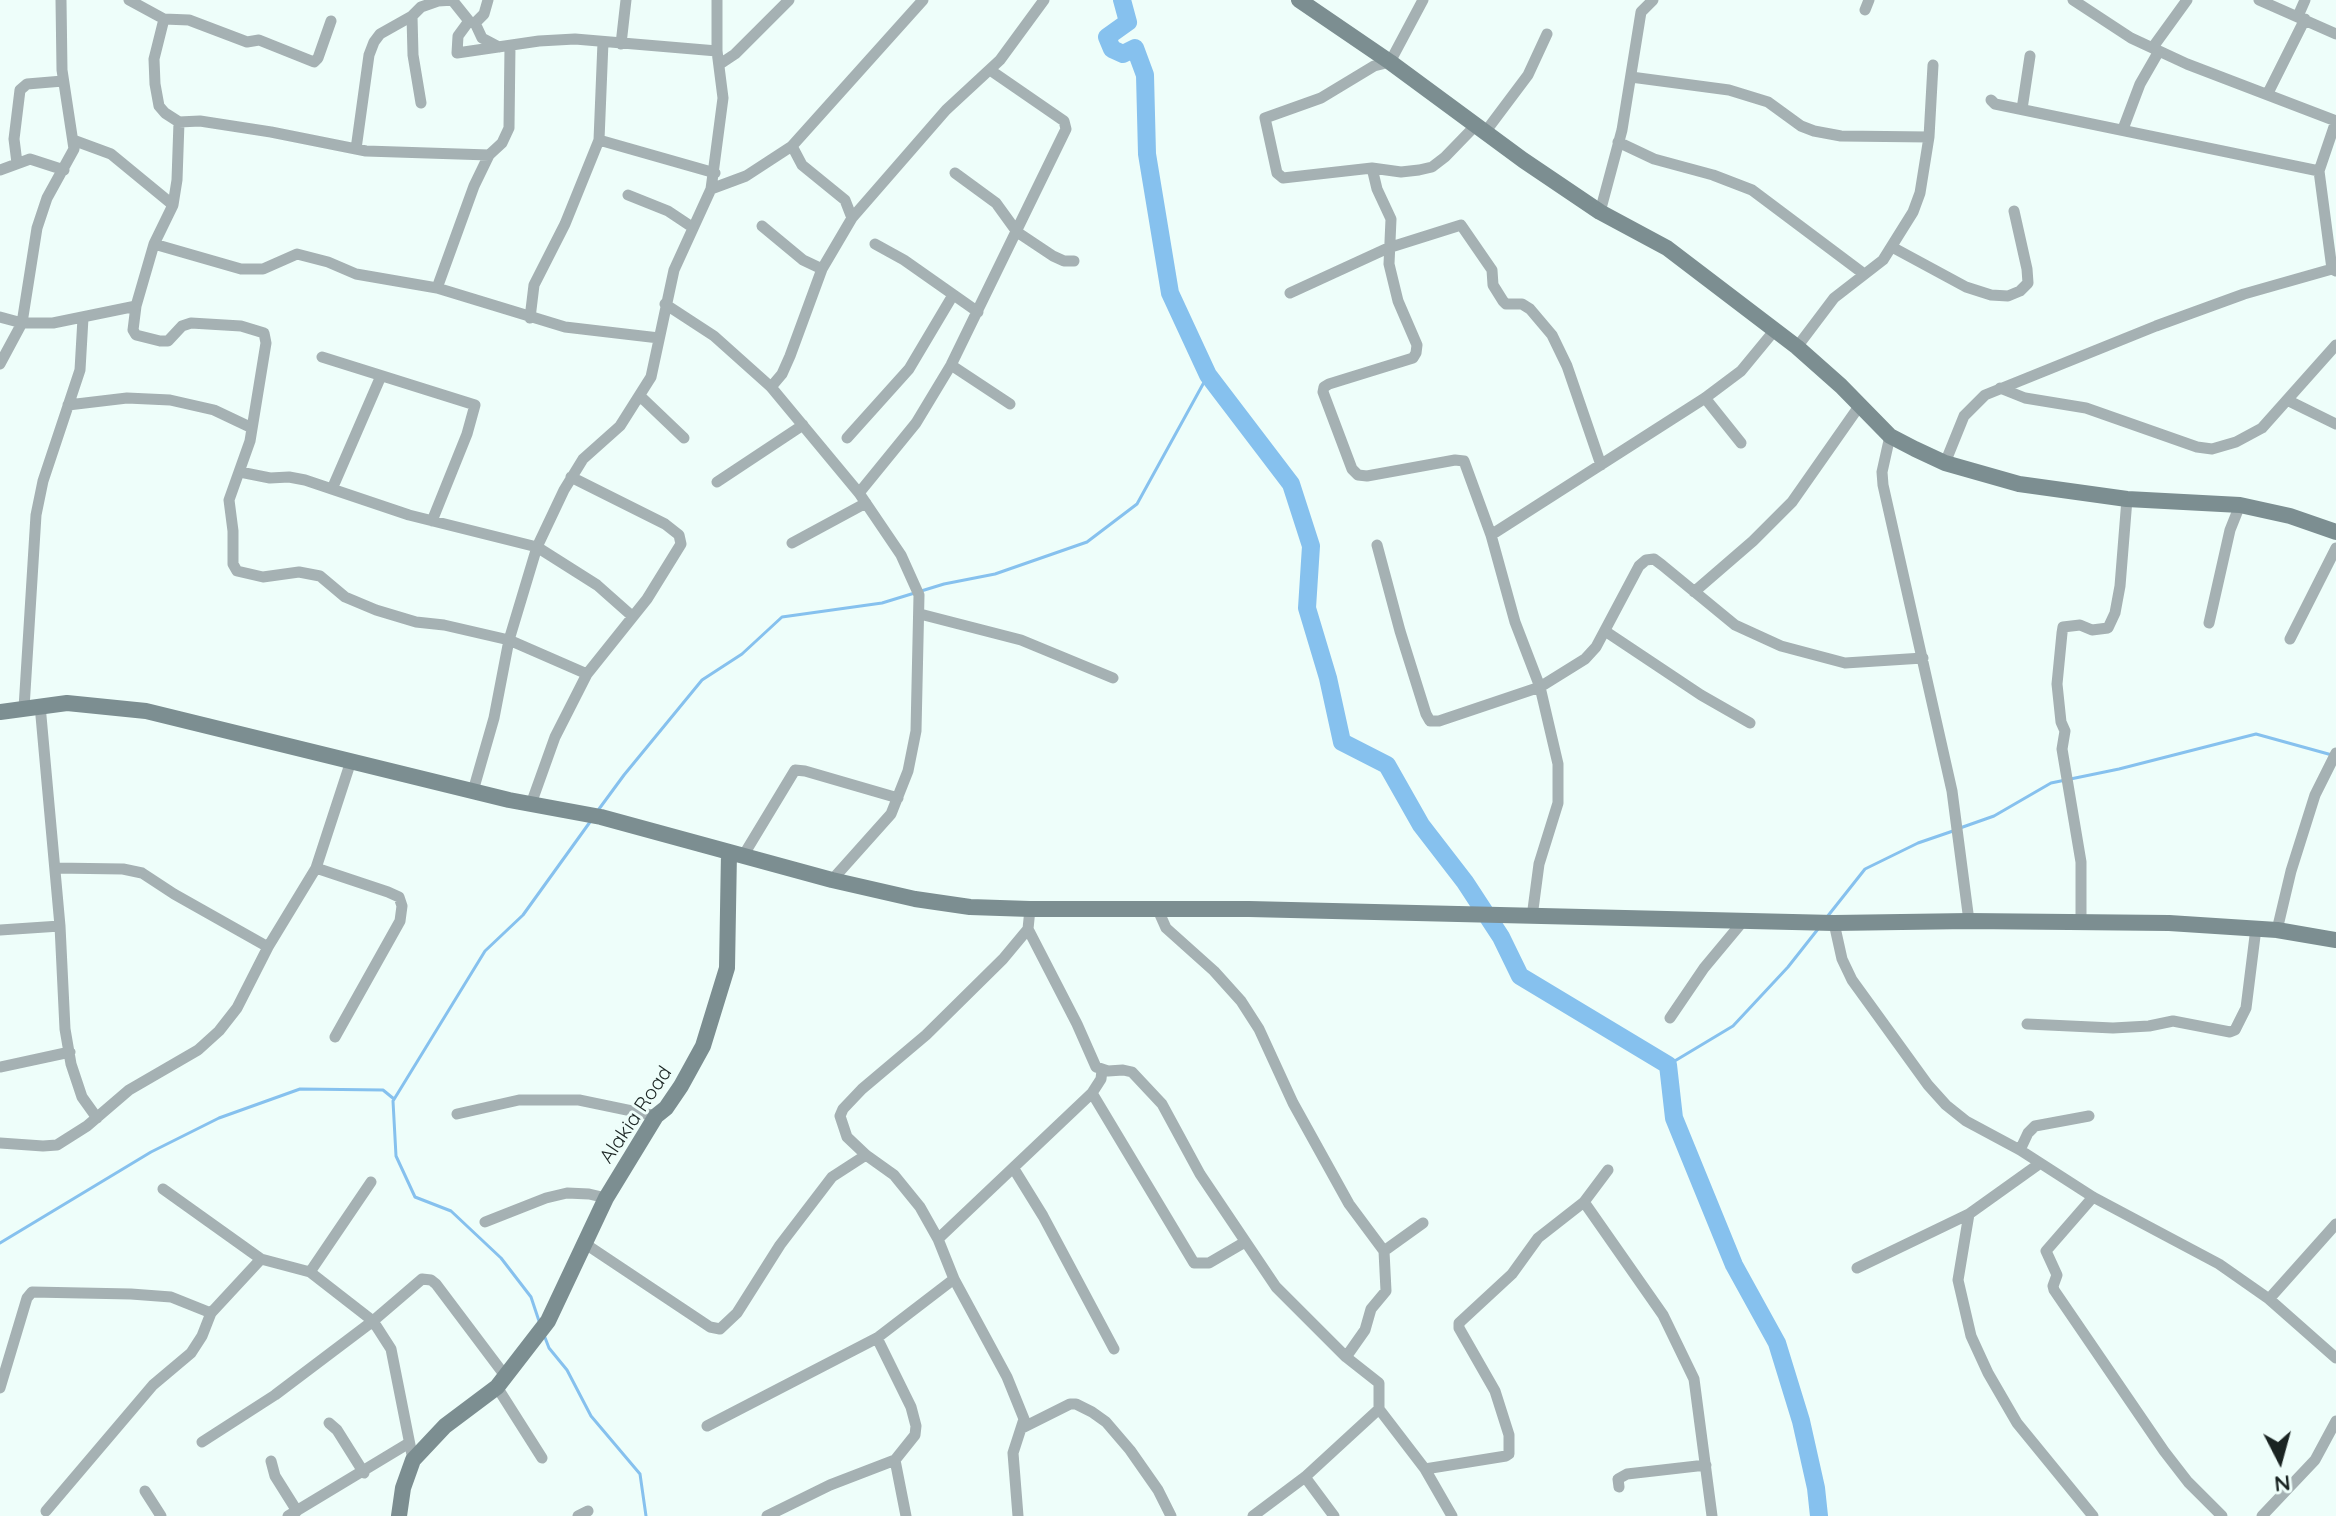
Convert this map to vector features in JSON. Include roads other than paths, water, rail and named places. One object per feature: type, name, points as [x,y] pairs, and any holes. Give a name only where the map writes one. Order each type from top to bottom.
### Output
[{"type":"main road","points":[[1299,0],[1600,212],[1667,248],[1797,347],[1890,436],[1945,463],[2019,484],[2127,499],[2240,505],[2290,516],[2336,532]]},
{"type":"main road","points":[[0,712],[67,703],[146,711],[473,791],[595,816],[832,880],[948,905],[1826,923],[2169,923],[2277,930],[2336,940]]},
{"type":"main road","name":"Alakia Road","points":[[411,1452],[501,1382],[536,1338],[548,1321],[606,1198],[696,1058],[722,990],[736,854]]},
{"type":"main road","points":[[399,1516],[411,1452]]},
{"type":"street","points":[[0,364],[22,323],[37,228],[47,198],[74,149],[63,81],[61,0]]},
{"type":"street","points":[[129,0],[164,19],[189,20],[247,42],[259,40],[314,62],[331,21]]},
{"type":"street","points":[[488,0],[484,14],[475,23],[482,38],[504,47]]},
{"type":"street","points":[[621,44],[626,0]]},
{"type":"street","points":[[473,791],[494,718],[509,640],[537,547],[583,459],[620,426],[640,396],[655,364],[674,270],[711,189],[723,98],[717,51],[717,0]]},
{"type":"street","points":[[720,64],[735,54],[789,0]]},
{"type":"street","points":[[711,189],[746,176],[792,146],[923,0]]},
{"type":"street","points":[[771,387],[782,374],[790,356],[822,269],[852,218],[946,110],[974,81],[990,70],[1044,0]]},
{"type":"street","points":[[1423,0],[1390,62],[1374,66],[1321,98],[1269,116],[1264,122],[1279,177],[1372,168],[1401,172],[1432,167],[1481,128],[1528,75],[1547,34]]},
{"type":"street","points":[[1600,212],[1618,142],[1641,12],[1653,0]]},
{"type":"street","points":[[1945,463],[1964,416],[1985,395],[2244,294],[2334,270],[2319,171],[2336,121],[2187,64],[2131,38],[2073,0]]},
{"type":"street","points":[[2123,129],[2156,49],[2187,0]]},
{"type":"street","points":[[2259,0],[2336,34]]},
{"type":"street","points":[[2268,93],[2301,18],[2305,0]]},
{"type":"street","points":[[356,149],[369,55],[374,42],[380,34],[412,16],[421,7],[438,1],[454,1],[469,21],[458,36],[457,53],[575,39],[717,51]]},
{"type":"street","points":[[412,16],[413,55],[421,103]]},
{"type":"street","points":[[164,19],[154,59],[155,84],[159,106],[179,122],[200,121],[356,149],[402,154],[489,155]]},
{"type":"street","points":[[530,318],[534,285],[571,210],[599,140],[603,42]]},
{"type":"street","points":[[437,288],[474,186],[489,155],[502,143],[509,128],[504,47]]},
{"type":"street","points":[[2022,109],[2030,56]]},
{"type":"street","points":[[1797,347],[1834,298],[1876,268],[1913,212],[1920,193],[1929,137],[1933,65]]},
{"type":"street","points":[[792,543],[863,498],[916,423],[951,365],[1066,129],[1064,121],[990,70]]},
{"type":"street","points":[[1631,77],[1729,90],[1768,102],[1801,126],[1814,131],[1841,136],[1929,137]]},
{"type":"street","points":[[17,163],[14,139],[20,90],[27,84],[63,81]]},
{"type":"street","points":[[1991,100],[1995,104],[2319,171]]},
{"type":"street","points":[[179,122],[173,205],[154,244],[136,306],[133,330],[136,335],[160,341],[168,341],[182,326],[191,323],[241,326],[264,333],[266,343],[252,428],[229,500],[233,564],[237,571],[263,577],[299,572],[320,576],[345,597],[376,610],[416,622],[509,640],[587,674]]},
{"type":"street","points":[[73,140],[111,154],[173,205]]},
{"type":"street","points":[[599,140],[715,173]]},
{"type":"street","points":[[1618,142],[1654,159],[1713,175],[1752,190],[1864,274]]},
{"type":"street","points":[[792,146],[802,165],[845,200],[852,218]]},
{"type":"street","points":[[0,170],[30,159],[64,170]]},
{"type":"street","points":[[1372,168],[1377,189],[1391,219],[1389,264],[1398,301],[1417,345],[1416,353],[1413,358],[1329,384],[1323,392],[1352,469],[1358,475],[1464,461],[1491,535],[1515,622],[1540,687],[1554,739],[1560,787],[1539,864],[1532,917]]},
{"type":"street","points":[[955,173],[996,203],[1017,232],[1053,256],[1074,261]]},
{"type":"street","points":[[628,195],[668,211],[692,227]]},
{"type":"street","points":[[1892,247],[1966,287],[1991,295],[2008,296],[2028,283],[2014,211]]},
{"type":"street","points":[[1290,293],[1388,248],[1461,225],[1492,270],[1493,285],[1503,301],[1506,304],[1522,304],[1530,309],[1552,335],[1567,366],[1601,465]]},
{"type":"street","points":[[762,226],[803,260],[822,269]]},
{"type":"street","points":[[154,244],[241,269],[263,269],[297,254],[356,274],[437,288],[565,327],[659,338]]},
{"type":"street","points":[[875,244],[904,260],[978,312]]},
{"type":"street","points":[[847,438],[909,369],[953,295]]},
{"type":"street","points":[[665,304],[714,336],[771,387],[863,498],[901,555],[919,604],[916,731],[908,771],[898,798],[883,824],[832,880]]},
{"type":"street","points":[[0,317],[22,323],[53,323],[136,306]]},
{"type":"street","points":[[83,318],[80,370],[43,481],[36,515],[32,706],[55,868],[65,1029],[71,1064],[82,1097],[97,1118]]},
{"type":"street","points":[[1491,535],[1705,398],[1741,371],[1774,331]]},
{"type":"street","points":[[2000,388],[2025,398],[2086,408],[2197,447],[2212,449],[2236,442],[2262,428],[2336,345]]},
{"type":"street","points":[[322,357],[475,405],[467,434],[432,521]]},
{"type":"street","points":[[951,365],[1010,404]]},
{"type":"street","points":[[332,489],[381,376]]},
{"type":"street","points":[[640,396],[684,438]]},
{"type":"street","points":[[68,405],[127,398],[170,400],[214,410],[252,428]]},
{"type":"street","points":[[1705,398],[1741,443]]},
{"type":"street","points":[[2287,400],[2336,424]]},
{"type":"street","points":[[1694,592],[1792,502],[1860,405]]},
{"type":"street","points":[[717,482],[803,425]]},
{"type":"street","points":[[1890,436],[1882,472],[1883,485],[1956,817],[1969,921]]},
{"type":"street","points":[[240,472],[305,480],[432,521],[537,547],[597,585],[632,616]]},
{"type":"street","points":[[531,804],[555,737],[587,674],[676,556],[681,544],[679,535],[665,524],[571,477]]},
{"type":"street","points":[[2081,922],[2081,862],[2062,749],[2065,731],[2061,722],[2057,684],[2063,627],[2108,628],[2115,613],[2120,586],[2127,499]]},
{"type":"street","points":[[2209,623],[2230,530],[2240,505]]},
{"type":"street","points":[[1377,545],[1430,721],[1439,721],[1540,687],[1585,659],[1605,631],[1639,566],[1646,560],[1654,559],[1735,625],[1800,652],[1845,663],[1923,658]]},
{"type":"street","points":[[2290,639],[2336,548]]},
{"type":"street","points":[[919,604],[1021,640],[1113,678]]},
{"type":"street","points":[[1605,631],[1701,695],[1750,723]]},
{"type":"street","points":[[2277,930],[2291,871],[2315,795],[2336,753]]},
{"type":"street","points":[[0,1143],[57,1145],[97,1118],[129,1090],[198,1050],[219,1031],[237,1008],[268,947],[316,868],[351,761]]},
{"type":"street","points":[[736,854],[795,770],[898,798]]},
{"type":"street","points":[[55,868],[123,869],[142,873],[268,947]]},
{"type":"street","points":[[316,868],[388,892],[399,897],[402,906],[400,921],[335,1037]]},
{"type":"street","points":[[1030,909],[1028,929],[1096,1067],[1132,1072],[1162,1104],[1200,1174],[1276,1287],[1346,1357],[1379,1383],[1379,1409],[1425,1469],[1452,1516]]},
{"type":"street","points":[[1158,910],[1166,928],[1214,971],[1241,1001],[1259,1029],[1293,1103],[1349,1204],[1384,1251],[1386,1291],[1371,1309],[1365,1330],[1346,1357]]},
{"type":"street","points":[[1670,1018],[1704,968],[1744,920]]},
{"type":"street","points":[[1826,923],[1852,980],[1928,1085],[1966,1121],[2020,1150],[2093,1197],[2219,1264],[2269,1299],[2336,1358]]},
{"type":"street","points":[[0,930],[60,926]]},
{"type":"street","points":[[2027,1024],[2113,1028],[2173,1021],[2230,1032],[2235,1030],[2246,1008],[2256,928]]},
{"type":"street","points":[[1018,1516],[1013,1453],[1024,1419],[1021,1407],[920,1207],[894,1175],[847,1137],[840,1116],[843,1109],[886,1067],[926,1035],[1003,959],[1028,929]]},
{"type":"street","points":[[0,1067],[70,1052]]},
{"type":"street","points":[[938,1239],[1092,1093],[1101,1079],[1102,1070]]},
{"type":"street","points":[[1092,1093],[1194,1263],[1209,1263],[1245,1242]]},
{"type":"street","points":[[457,1114],[519,1100],[579,1100],[656,1116]]},
{"type":"street","points":[[2020,1150],[2035,1126],[2089,1116]]},
{"type":"street","points":[[584,1243],[710,1327],[720,1329],[732,1320],[772,1256],[832,1177],[866,1155]]},
{"type":"street","points":[[1857,1268],[1969,1214],[2039,1164]]},
{"type":"street","points":[[1014,1169],[1043,1216],[1114,1349]]},
{"type":"street","points":[[1425,1469],[1509,1454],[1509,1435],[1495,1391],[1459,1323],[1512,1274],[1538,1238],[1584,1202],[1608,1170]]},
{"type":"street","points":[[310,1272],[371,1182]]},
{"type":"street","points":[[163,1189],[261,1259],[310,1272],[373,1321],[391,1349],[411,1452],[364,1473],[293,1514],[271,1461]]},
{"type":"street","points":[[485,1222],[567,1193],[606,1198]]},
{"type":"street","points":[[2093,1197],[2046,1251],[2057,1275],[2054,1290],[2164,1451],[2188,1482],[2222,1516]]},
{"type":"street","points":[[1584,1202],[1646,1287],[1673,1333],[1694,1379],[1712,1516]]},
{"type":"street","points":[[1969,1214],[1958,1280],[1971,1336],[2017,1423],[2093,1516]]},
{"type":"street","points":[[1384,1251],[1423,1223]]},
{"type":"street","points":[[2269,1299],[2336,1224]]},
{"type":"street","points":[[46,1511],[153,1385],[191,1353],[211,1313],[261,1259]]},
{"type":"street","points":[[202,1442],[275,1395],[373,1321],[422,1279],[431,1280],[501,1382],[542,1458]]},
{"type":"street","points":[[707,1426],[877,1338],[954,1279]]},
{"type":"street","points":[[0,1388],[27,1298],[32,1292],[171,1297],[211,1313]]},
{"type":"street","points":[[767,1516],[830,1485],[895,1460],[915,1435],[916,1426],[907,1399],[877,1338]]},
{"type":"street","points":[[1022,1428],[1070,1404],[1092,1412],[1106,1422],[1130,1450],[1158,1490],[1171,1516]]},
{"type":"street","points":[[1253,1516],[1305,1477],[1379,1409]]},
{"type":"street","points":[[2262,1516],[2315,1460],[2336,1421]]},
{"type":"street","points":[[329,1423],[337,1430],[364,1473]]},
{"type":"street","points":[[895,1460],[906,1516]]},
{"type":"street","points":[[1619,1487],[1618,1479],[1627,1474],[1706,1465]]},
{"type":"street","points":[[1305,1477],[1334,1516]]},
{"type":"street","points":[[145,1491],[161,1516]]},
{"type":"street","points":[[2272,1507],[2283,1516]]},
{"type":"waterway","points":[[1122,0],[1128,22],[1107,37],[1112,49],[1123,54],[1135,48],[1145,75],[1147,154],[1170,293],[1208,375],[1291,484],[1311,546],[1307,608],[1328,678],[1342,742],[1387,765],[1421,825],[1465,882],[1501,937],[1520,976],[1668,1065],[1674,1118],[1734,1265],[1777,1343],[1801,1421],[1819,1516]]},
{"type":"waterway","points":[[599,809],[702,680],[742,654],[782,617],[882,603],[944,584],[995,574],[1087,542],[1137,504],[1208,375]]},
{"type":"waterway","points":[[1960,828],[1994,816],[2051,783],[2256,734],[2332,755]]},
{"type":"waterway","points":[[539,1321],[531,1297],[501,1258],[451,1211],[415,1197],[396,1156],[393,1101],[485,951],[523,915],[590,822]]},
{"type":"waterway","points":[[1827,917],[1865,869],[1918,843],[1953,831]]},
{"type":"waterway","points":[[1668,1065],[1733,1026],[1788,967],[1818,929]]},
{"type":"waterway","points":[[0,1243],[151,1152],[219,1118],[300,1089],[383,1090],[394,1099]]},
{"type":"waterway","points":[[544,1335],[591,1416],[640,1474],[646,1516]]}]
